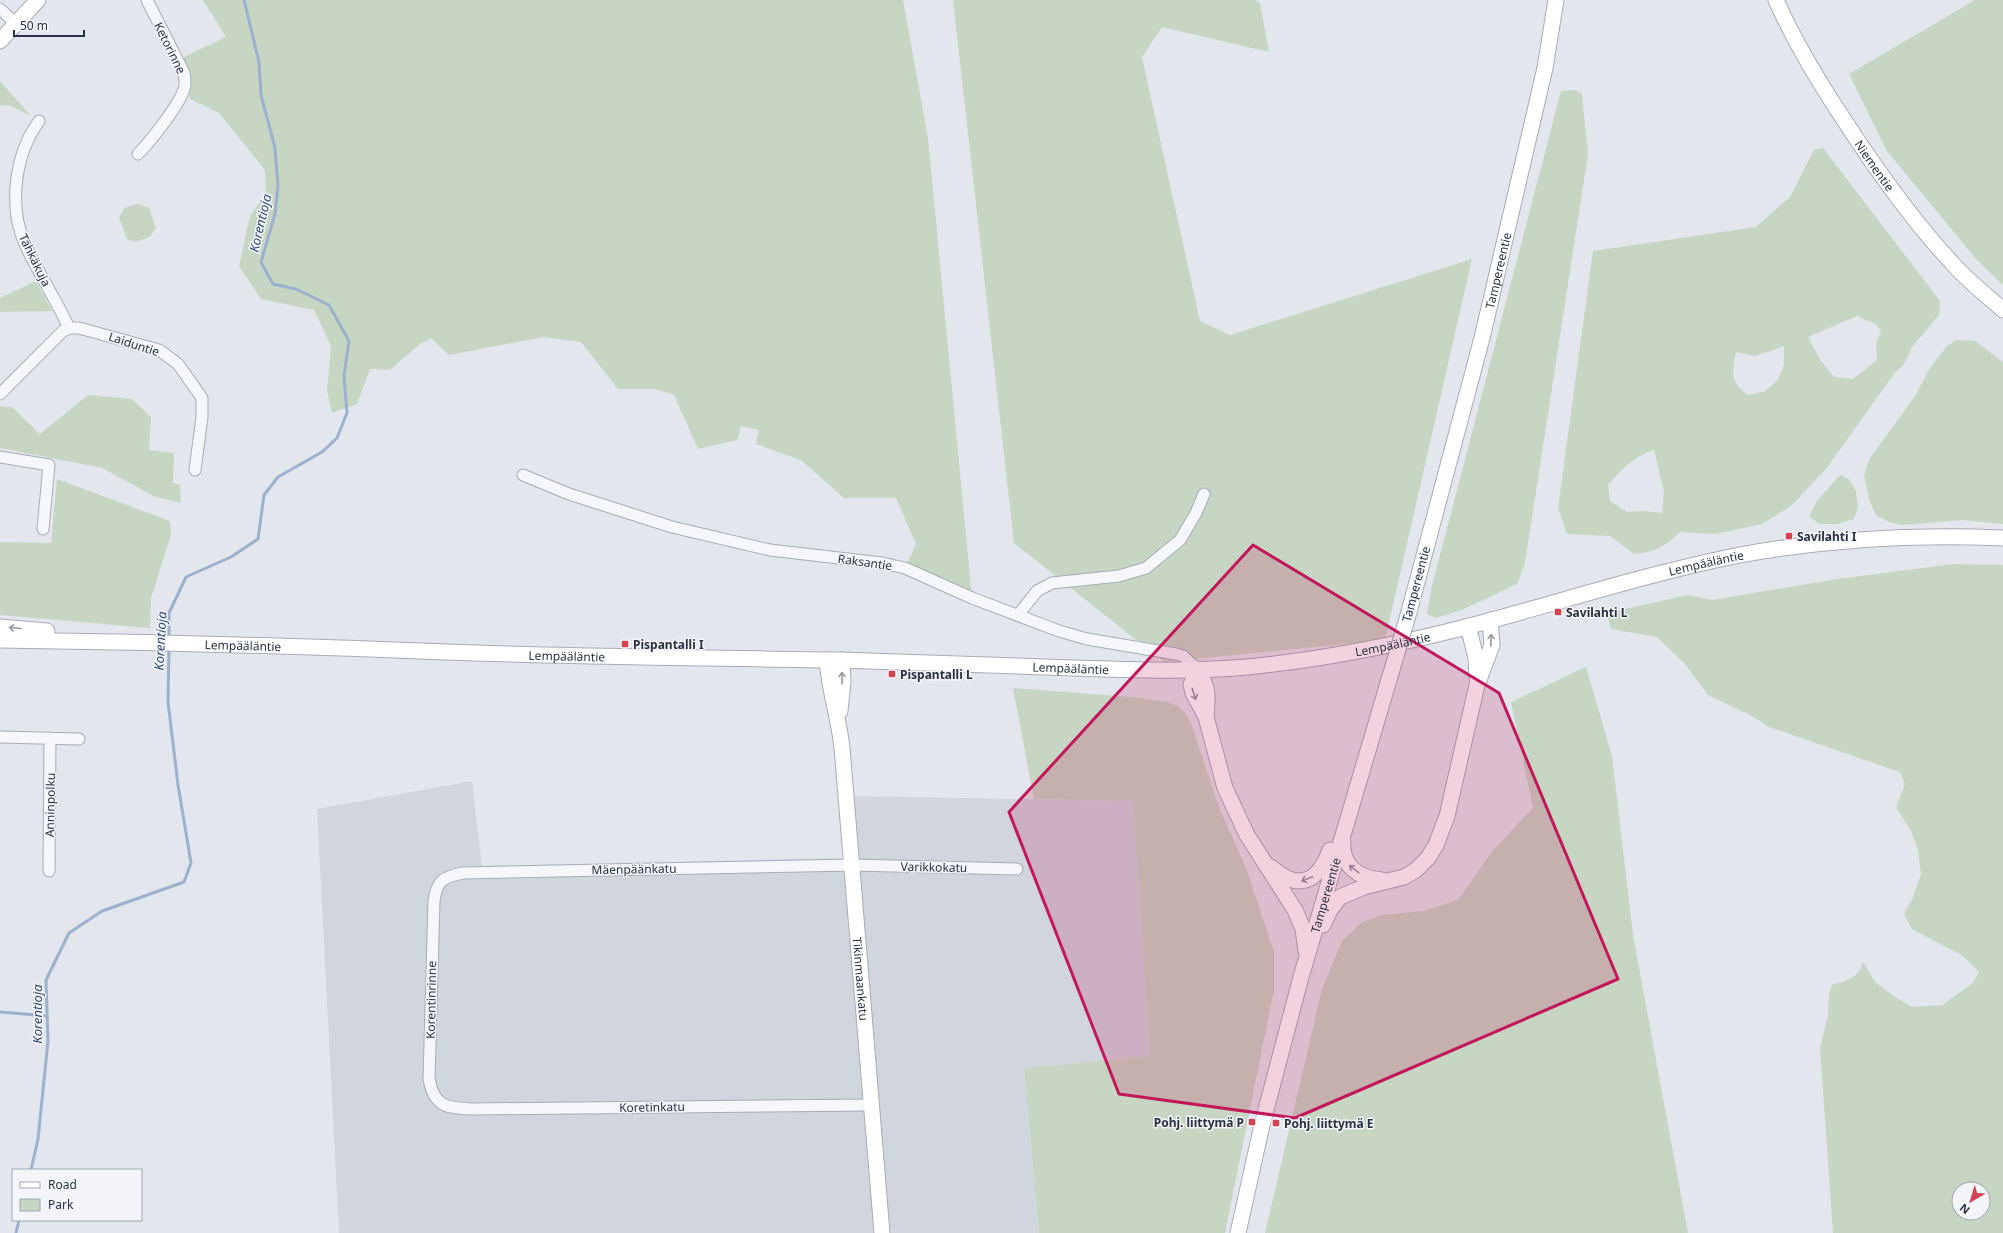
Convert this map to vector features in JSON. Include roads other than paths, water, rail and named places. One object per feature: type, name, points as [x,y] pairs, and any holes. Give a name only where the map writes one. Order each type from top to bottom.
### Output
[{"type":"main road","points":[[0,41],[38,0]]},
{"type":"main road","name":"Tampereentie","points":[[1238,1233],[1262,1125],[1301,977],[1409,612],[1482,338],[1544,68],[1556,0]]},
{"type":"main road","name":"Niementie","points":[[1776,0],[1786,23],[1826,93],[1892,190],[1952,264],[2003,310]]},
{"type":"main road","name":"Lempääläntie","points":[[0,640],[124,641],[448,652],[834,660],[1130,670],[1244,667],[1314,659],[1383,647],[1468,626],[1635,580],[1748,554],[1798,546],[1903,537],[2003,538]]},
{"type":"main road","points":[[1301,977],[1326,917],[1335,902],[1353,891],[1404,877],[1416,870],[1428,858],[1436,845],[1447,816],[1477,685],[1492,645],[1490,620]]},
{"type":"main road","points":[[1468,626],[1476,658],[1477,685]]},
{"type":"main road","name":"Lempääläntie","points":[[0,627],[124,641]]},
{"type":"main road","name":"Tikinmaankatu","points":[[834,660],[842,682],[839,724],[882,1233]]},
{"type":"main road","points":[[1197,669],[1191,684],[1193,693],[1206,717],[1225,788],[1236,813],[1257,852],[1297,915],[1303,929],[1307,958]]},
{"type":"main road","points":[[1257,852],[1271,868],[1281,876],[1292,881],[1307,880],[1313,877],[1326,860],[1339,820],[1357,786]]},
{"type":"main road","points":[[1343,832],[1343,854],[1346,862],[1353,870],[1364,876],[1390,881]]},
{"type":"street","name":"Ketorinne","points":[[138,154],[149,143],[177,102],[184,91],[186,82],[184,73],[147,0]]},
{"type":"street","points":[[0,9],[16,24]]},
{"type":"street","name":"Tähkäkuja","points":[[39,121],[31,132],[17,171],[15,184],[19,226],[25,243],[69,328]]},
{"type":"street","points":[[0,394],[62,332],[69,328]]},
{"type":"street","name":"Laiduntie","points":[[69,328],[79,328],[159,350],[178,364],[202,398],[202,417],[195,470]]},
{"type":"street","points":[[0,457],[49,465],[44,529]]},
{"type":"street","name":"Raksantie","points":[[523,475],[569,494],[672,527],[770,550],[882,562],[905,568],[935,580],[972,598],[1059,631],[1087,639],[1176,654],[1183,656],[1197,669]]},
{"type":"street","points":[[1018,615],[1037,591],[1052,583],[1119,576],[1146,568],[1180,540],[1196,513],[1204,494]]},
{"type":"street","points":[[0,738],[80,739]]},
{"type":"street","name":"Anninpolku","points":[[49,871],[50,738]]},
{"type":"street","name":"Varikkokatu","points":[[852,865],[1017,869]]},
{"type":"street","name":"Mäenpäänkatu","points":[[434,901],[436,890],[440,881],[450,875],[463,873],[852,865]]},
{"type":"street","name":"Korentinrinne","points":[[434,901],[430,1079],[431,1090],[435,1099]]},
{"type":"street","name":"Koretinkatu","points":[[435,1099],[443,1105],[454,1109],[871,1105]]},
{"type":"waterway","name":"Korentioja","points":[[169,640],[169,613],[186,577],[231,557],[258,539],[264,495],[278,477],[322,452],[337,438],[347,413],[344,376],[349,341],[329,305],[296,289],[273,284],[261,262],[275,214],[278,186],[275,148],[261,95],[259,62],[244,0]]},
{"type":"waterway","name":"Korentioja","points":[[31,1169],[38,1139],[48,1041],[46,980],[69,933],[102,911],[184,882],[191,863],[178,785],[168,702],[169,647]]},
{"type":"waterway","points":[[0,1012],[47,1016]]},
{"type":"waterway","name":"Korentioja","points":[[16,1233],[19,1221]]},
{"type":"place","name":"Savilahti I","points":[[1789,536]]},
{"type":"place","name":"Savilahti L","points":[[1558,612]]},
{"type":"place","name":"Pispantalli I","points":[[625,644]]},
{"type":"place","name":"Pispantalli L","points":[[892,674]]},
{"type":"place","name":"Pohj. liittymä P","points":[[1252,1122]]},
{"type":"place","name":"Pohj. liittymä E","points":[[1276,1123]]}]
